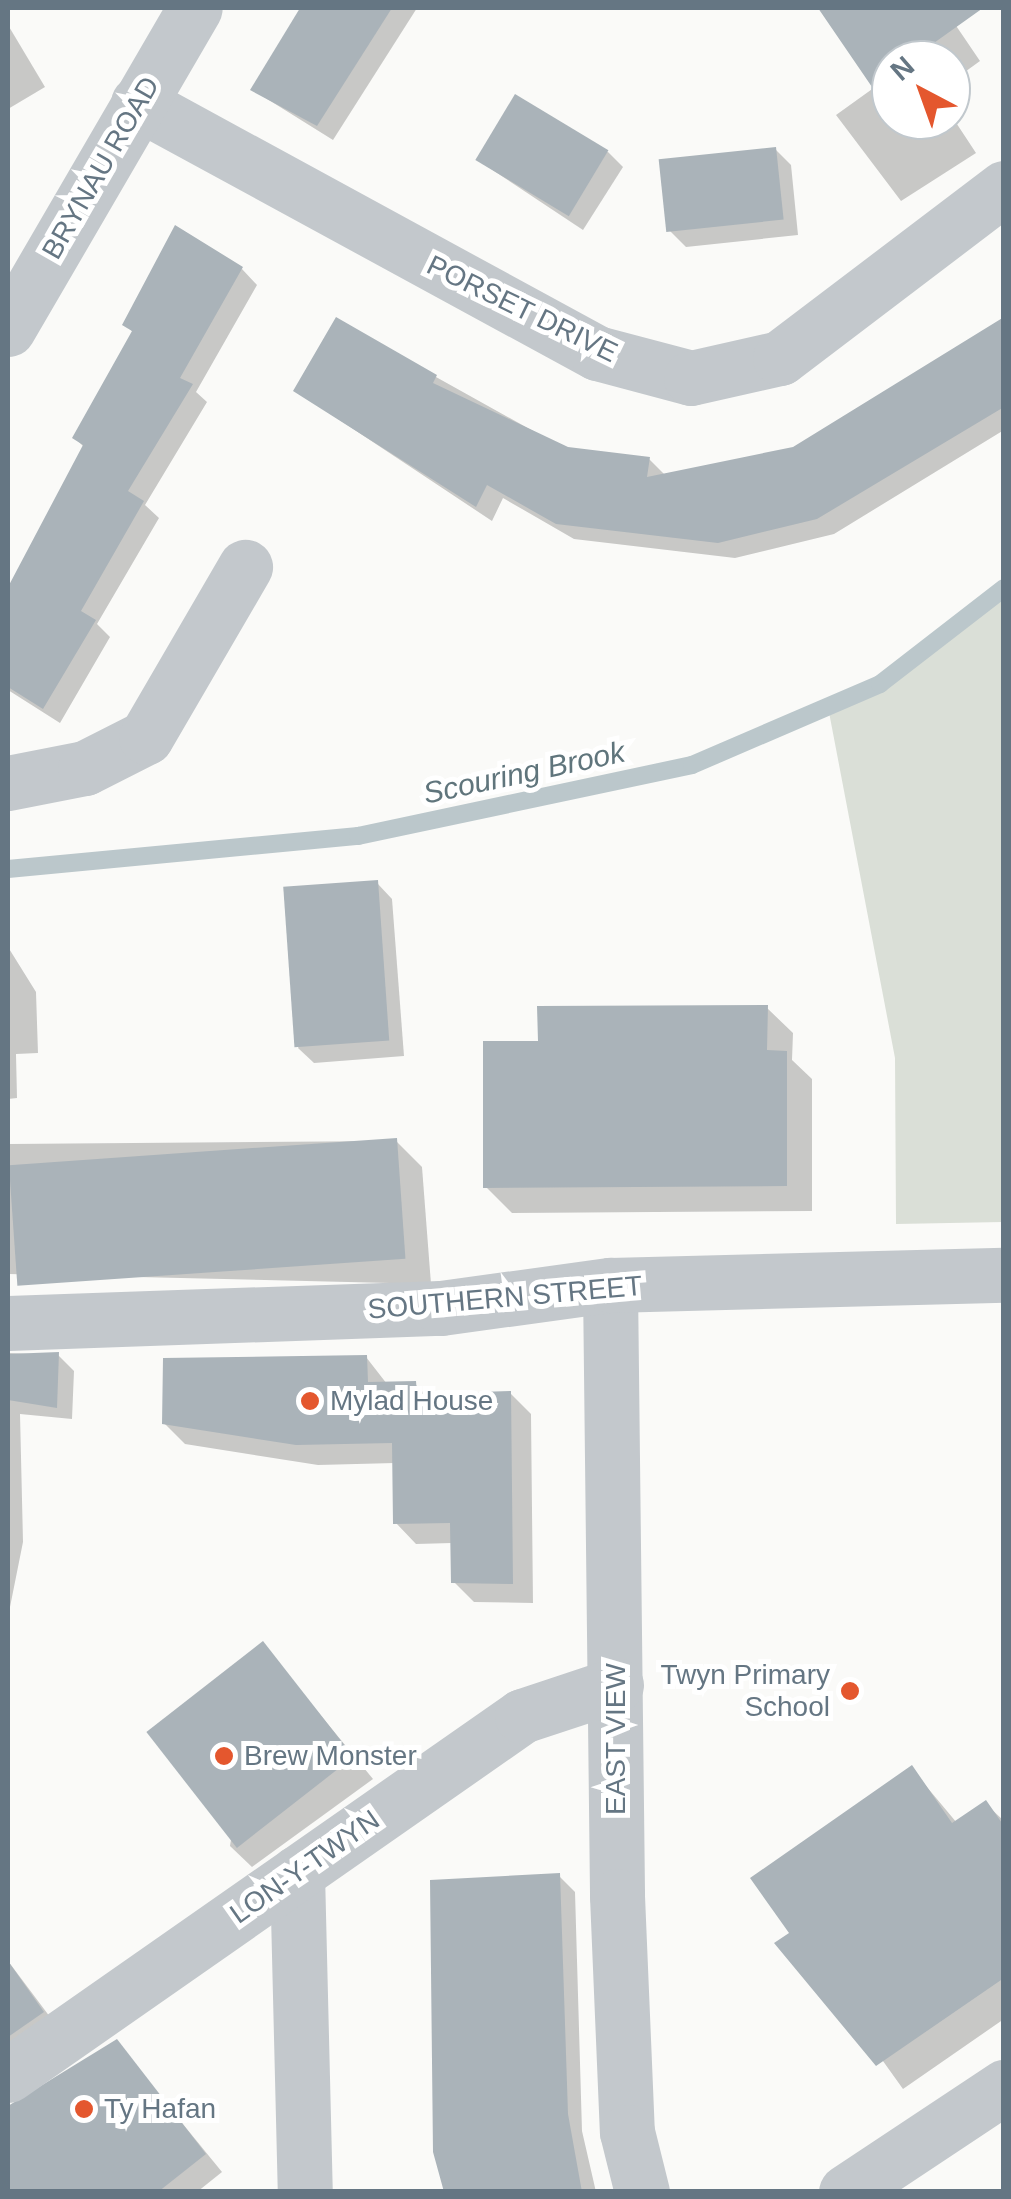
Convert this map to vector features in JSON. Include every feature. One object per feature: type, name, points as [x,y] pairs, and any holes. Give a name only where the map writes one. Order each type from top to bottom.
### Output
[{"type":"street","name":"BRYNAU ROAD","points":[[8,329],[195,8]]},
{"type":"street","name":"PORSET DRIVE","points":[[138,103],[598,353],[691,378],[780,358],[1004,188]]},
{"type":"street","points":[[8,783],[84,768],[146,737],[245,567]]},
{"type":"street","name":"SOUTHERN STREET","points":[[8,1323],[441,1308],[610,1284],[1004,1275]]},
{"type":"street","name":"EAST VIEW","points":[[610,1284],[627,2132],[642,2192]]},
{"type":"street","name":"LON-Y-TWYN","points":[[8,2075],[522,1716],[616,1685]]},
{"type":"street","points":[[297,1873],[305,2192]]},
{"type":"street","points":[[846,2192],[1004,2086]]},
{"type":"shaded area","points":[[1003,588],[1003,1222],[896,1224],[895,1058],[828,707],[880,684]]},
{"type":"building","points":[[300,8],[392,8],[317,126],[250,90]]},
{"type":"building","points":[[818,8],[983,8],[938,40],[871,40],[871,86]]},
{"type":"building","points":[[515,94],[608,150],[569,216],[475,160]]},
{"type":"building","points":[[776,147],[784,220],[666,232],[659,159]]},
{"type":"building","points":[[175,225],[243,267],[180,378],[193,384],[128,491],[144,501],[81,611],[96,620],[43,709],[8,687],[8,587],[83,445],[72,438],[132,331],[122,325]]},
{"type":"building","points":[[336,317],[437,375],[433,383],[568,447],[650,457],[647,477],[793,447],[1004,317],[1004,407],[817,519],[718,543],[556,524],[487,485],[476,507],[293,391]]},
{"type":"building","points":[[378,880],[389,1041],[294,1047],[283,887]]},
{"type":"building","points":[[768,1005],[767,1050],[787,1051],[787,1186],[483,1188],[483,1041],[538,1041],[537,1006]]},
{"type":"building","points":[[397,1138],[405,1259],[17,1286],[9,1165]]},
{"type":"building","points":[[59,1352],[57,1408],[8,1400],[8,1354]]},
{"type":"building","points":[[367,1355],[368,1382],[416,1381],[417,1394],[511,1391],[513,1584],[451,1583],[450,1523],[393,1524],[392,1443],[296,1445],[162,1424],[163,1358]]},
{"type":"building","points":[[263,1641],[354,1757],[237,1848],[146,1732]]},
{"type":"building","points":[[912,1765],[952,1823],[986,1800],[1004,1826],[1004,1978],[876,2066],[774,1943],[789,1933],[750,1878]]},
{"type":"building","points":[[560,1873],[568,2114],[582,2192],[444,2192],[433,2152],[430,1880]]},
{"type":"building","points":[[8,1961],[44,2012],[8,2037]]},
{"type":"building","points":[[117,2039],[206,2154],[158,2192],[8,2192],[8,2106]]},
{"type":"waterway","name":"Scouring Brook","points":[[8,869],[358,836],[692,765],[880,684],[1004,588]]},
{"type":"place","name":"Mylad House","points":[[310,1401]]},
{"type":"place","name":"Twyn Primary School","points":[[850,1691]]},
{"type":"place","name":"Brew Monster","points":[[224,1756]]},
{"type":"place","name":"Ty Hafan","points":[[84,2109]]}]
